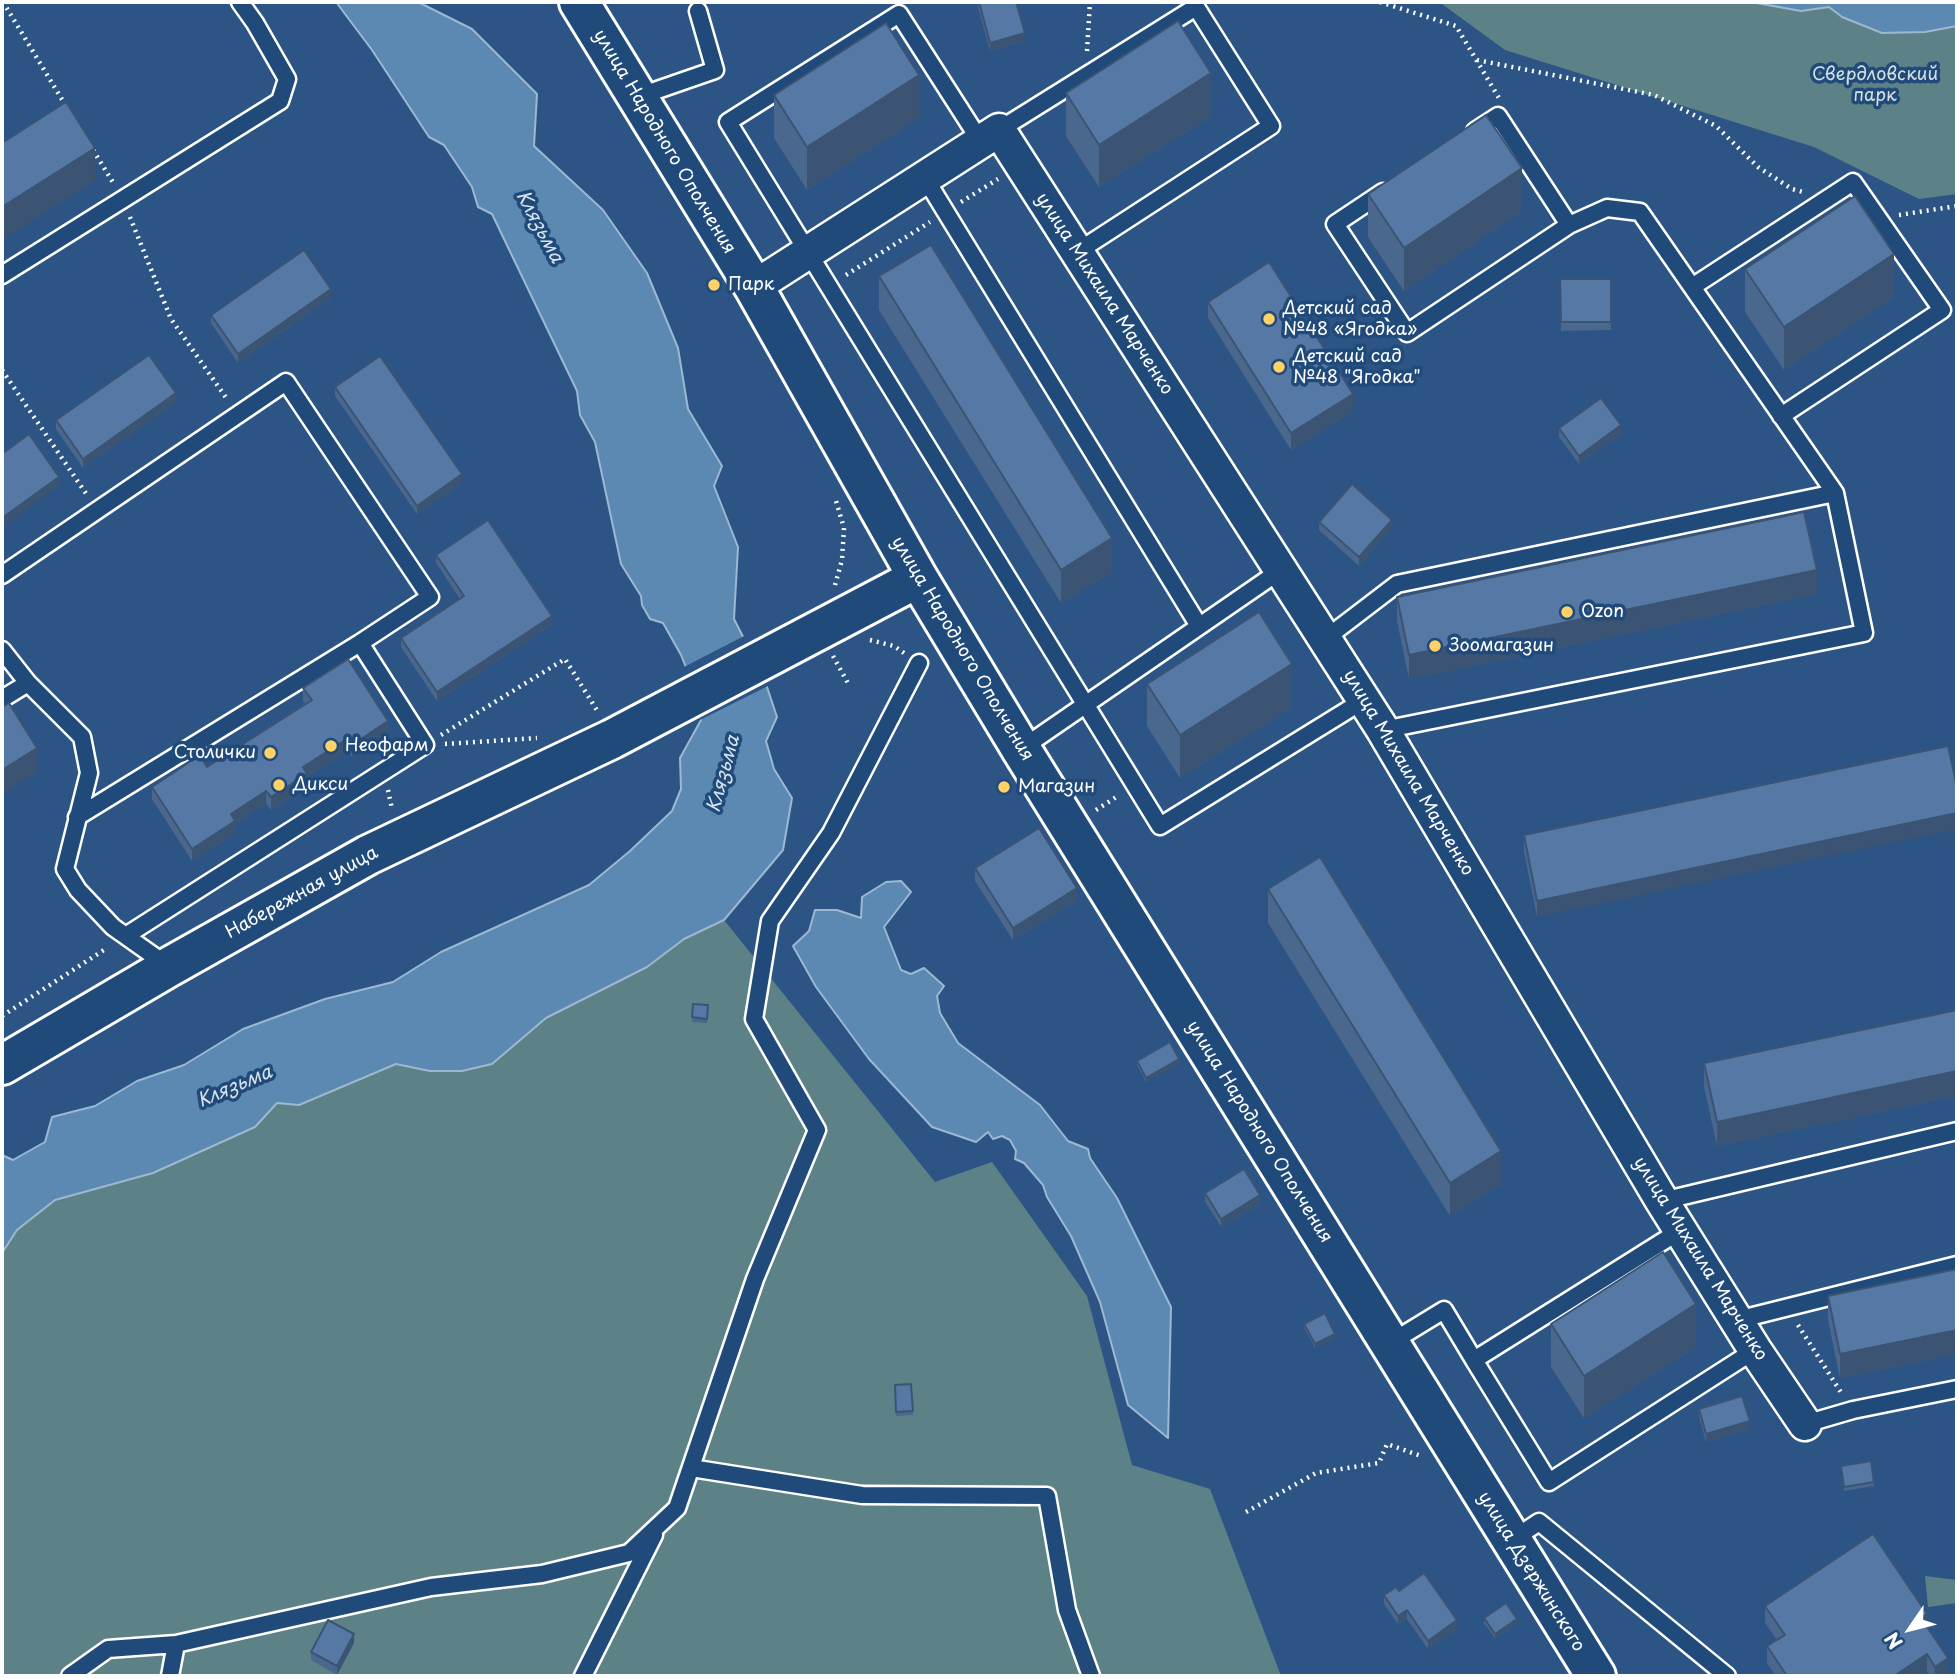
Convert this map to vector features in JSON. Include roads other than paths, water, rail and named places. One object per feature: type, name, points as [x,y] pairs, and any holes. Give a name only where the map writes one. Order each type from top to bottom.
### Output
[{"type":"street","name":"улица Народного Ополчения","points":[[579,2],[754,287],[918,578],[1390,1343],[1450,1464]]},
{"type":"street","points":[[754,287],[990,136]]},
{"type":"street","name":"улица Михаила Марченко","points":[[990,136],[1077,252],[1384,730],[1662,1201],[1755,1350],[1805,1423]]},
{"type":"street","name":"Набережная улица","points":[[2,1065],[368,855],[608,731],[826,641],[918,578]]},
{"type":"street","name":"улица Дзержинского","points":[[1450,1464],[1512,1540],[1596,1676]]},
{"type":"lane","points":[[2,275],[280,101],[287,79],[256,23],[240,2]]},
{"type":"lane","points":[[1077,252],[1270,126],[1196,8],[990,136],[899,15],[729,122],[1133,786],[1160,826],[1364,700]]},
{"type":"lane","points":[[637,97],[715,70],[698,11]]},
{"type":"lane","points":[[1463,139],[1498,116],[1569,225]]},
{"type":"lane","points":[[925,178],[1199,626]]},
{"type":"lane","points":[[1692,287],[1853,182],[1942,310],[1782,416]]},
{"type":"lane","points":[[1384,730],[1864,633],[1835,493],[1640,212],[1607,208],[1569,225],[1407,333],[1335,224],[1393,186]]},
{"type":"lane","points":[[2,575],[286,382],[430,597],[77,817]]},
{"type":"lane","points":[[1325,639],[1396,584],[1835,493]]},
{"type":"lane","points":[[1021,748],[1281,570]]},
{"type":"lane","points":[[127,935],[425,745],[360,643]]},
{"type":"lane","points":[[2,650],[29,683],[82,737],[89,774],[65,869],[78,890],[113,927],[169,967]]},
{"type":"lane","points":[[70,1676],[108,1649],[176,1644],[431,1587],[542,1574],[629,1553],[677,1508],[755,1279],[817,1130],[754,1019],[770,922],[831,833],[919,663]]},
{"type":"lane","points":[[2,699],[29,683]]},
{"type":"lane","points":[[1662,1201],[1957,1131]]},
{"type":"lane","points":[[1474,1360],[1681,1230]]},
{"type":"lane","points":[[1737,1320],[1957,1265]]},
{"type":"lane","points":[[1390,1343],[1444,1310],[1549,1482],[1755,1350]]},
{"type":"lane","points":[[1805,1423],[1853,1410],[1957,1389]]},
{"type":"lane","points":[[691,1468],[862,1495],[1047,1496],[1067,1610],[1091,1676]]},
{"type":"lane","points":[[1512,1540],[1539,1522],[1727,1676]]},
{"type":"lane","points":[[583,1676],[657,1527]]},
{"type":"lane","points":[[170,1676],[176,1644]]},
{"type":"water","name":"Клязьма","points":[[336,2],[418,2],[472,29],[537,94],[534,146],[603,210],[647,273],[678,348],[688,409],[722,466],[714,486],[738,547],[734,619],[764,678],[777,717],[766,741],[774,769],[792,798],[783,850],[724,920],[684,939],[647,967],[546,1018],[492,1064],[462,1071],[430,1071],[396,1064],[299,1105],[277,1103],[255,1127],[153,1173],[55,1200],[17,1230],[2,1253],[2,1155],[13,1160],[45,1142],[52,1117],[95,1106],[137,1081],[184,1065],[243,1029],[325,999],[393,982],[441,952],[589,885],[672,811],[681,789],[680,758],[701,720],[700,702],[681,655],[663,623],[650,619],[642,605],[641,596],[621,564],[595,442],[580,415],[577,391],[492,214],[478,207],[472,187],[444,145],[429,137],[372,50]]},
{"type":"water","points":[[1751,2],[1957,2],[1957,26],[1925,32],[1882,33],[1842,17],[1829,7],[1801,11]]},
{"type":"water","points":[[901,881],[911,892],[884,927],[901,970],[911,974],[924,968],[944,986],[937,996],[940,1013],[958,1043],[1040,1105],[1068,1141],[1088,1149],[1090,1158],[1117,1198],[1171,1307],[1168,1438],[1128,1405],[1100,1302],[1071,1236],[1047,1197],[1043,1185],[1024,1163],[1015,1159],[1016,1151],[1010,1140],[1002,1136],[993,1139],[988,1132],[976,1142],[932,1127],[869,1059],[816,987],[793,946],[809,931],[815,910],[837,910],[861,918],[862,897],[886,882]]},
{"type":"place","name":"Парк","points":[[714,285]]},
{"type":"place","name":"Детский сад №48 «Ягодка»","points":[[1269,319]]},
{"type":"place","name":"Детский сад №48 \"Ягодка\"","points":[[1279,367]]},
{"type":"place","name":"Ozon","points":[[1567,612]]},
{"type":"place","name":"Зоомагазин","points":[[1435,646]]},
{"type":"place","name":"Неофарм","points":[[331,746]]},
{"type":"place","name":"Столички","points":[[270,753]]},
{"type":"place","name":"Дикси","points":[[279,785]]},
{"type":"place","name":"Магазин","points":[[1004,787]]},
{"type":"park label","name":"Свердловский парк","points":[[1875,85]]}]
